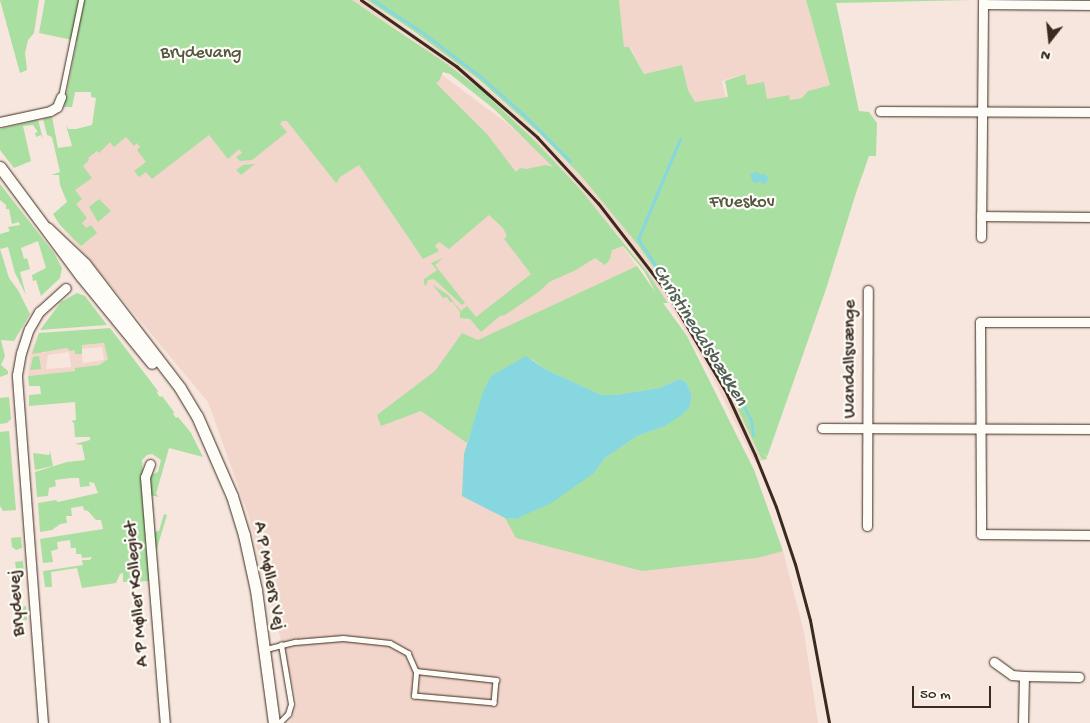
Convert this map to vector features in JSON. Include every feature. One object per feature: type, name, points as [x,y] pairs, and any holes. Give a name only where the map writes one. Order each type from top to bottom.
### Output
[{"type":"street","points":[[981,237],[983,2],[1090,5]]},
{"type":"street","points":[[0,122],[50,111],[57,107],[62,96]]},
{"type":"street","points":[[880,111],[1090,112]]},
{"type":"street","name":"A P Møllers Vej","points":[[0,167],[48,228],[85,264],[180,388],[195,411],[232,496],[244,535],[256,590],[274,723]]},
{"type":"street","points":[[981,216],[1090,217]]},
{"type":"street","name":"Brydevej","points":[[43,723],[17,375],[22,348],[34,321],[46,305],[66,288]]},
{"type":"street","name":"Wandallsvænge","points":[[867,526],[868,290]]},
{"type":"street","points":[[1090,322],[980,322],[980,534],[1090,536]]},
{"type":"street","name":"Wandallsvænge","points":[[822,428],[981,427],[1090,429]]},
{"type":"street","name":"A P Møller Kollegiet","points":[[150,464],[145,477],[165,723]]},
{"type":"street","points":[[994,662],[1012,675],[1079,677]]},
{"type":"street","points":[[1023,723],[1024,676]]},
{"type":"lane","points":[[62,96],[81,0]]},
{"type":"lane","points":[[264,649],[343,638],[390,642],[408,653],[416,672],[414,696],[494,703],[496,680],[416,672]]},
{"type":"lane","points":[[279,723],[288,714],[291,704],[282,645]]},
{"type":"shaded area","points":[[352,0],[367,0],[465,69],[524,120],[582,177],[638,245],[688,317],[725,382],[762,460],[755,463],[711,374],[672,308],[630,249],[581,190],[534,140],[481,90],[406,35]]},
{"type":"shaded area","points":[[619,0],[806,0],[830,85],[808,91],[802,98],[789,100],[788,95],[767,99],[746,85],[744,74],[722,81],[725,95],[728,97],[695,102],[688,90],[682,65],[644,74],[630,47],[624,47]]},
{"type":"shaded area","points":[[343,15],[438,72],[508,124],[557,169],[624,248],[687,336],[754,470],[783,551],[804,632],[818,723],[289,723],[297,702],[248,514],[208,402],[56,220],[72,214],[59,162]]},
{"type":"shaded area","points":[[40,330],[34,349],[45,353],[45,351],[68,348],[75,350],[75,354],[82,354],[83,363],[104,360],[102,347],[82,349],[82,345],[105,343],[108,359],[100,364],[76,371],[28,376],[30,354]],"holes":[[[69,352],[71,367],[46,369],[48,355]]]},
{"type":"green space","points":[[0,0],[39,0],[34,33],[28,40],[25,53],[27,70],[20,73]]},
{"type":"green space","name":"Brydevang","points":[[45,0],[352,0],[444,62],[481,90],[534,140],[581,190],[647,272],[668,303],[663,303],[687,336],[754,470],[783,551],[757,558],[642,571],[516,538],[505,518],[516,519],[594,473],[605,458],[637,436],[665,426],[689,408],[692,396],[686,382],[680,379],[659,388],[615,395],[601,395],[545,369],[532,359],[491,376],[467,443],[421,411],[381,426],[377,415],[435,371],[462,333],[478,340],[637,266],[656,293],[644,271],[623,246],[612,250],[610,259],[605,265],[595,258],[576,270],[549,282],[540,291],[505,315],[500,316],[481,332],[470,319],[460,318],[460,312],[453,302],[450,302],[447,297],[443,298],[433,285],[448,295],[461,311],[467,306],[476,317],[531,274],[504,239],[507,236],[503,228],[489,215],[449,249],[439,242],[435,246],[439,251],[423,259],[359,165],[340,177],[336,183],[287,121],[282,121],[280,124],[287,132],[252,160],[240,161],[236,157],[242,153],[239,149],[228,159],[209,135],[152,179],[146,172],[139,177],[134,171],[146,162],[137,150],[140,147],[137,143],[134,146],[126,137],[114,147],[110,142],[99,153],[97,151],[88,158],[89,160],[83,166],[92,178],[75,190],[82,199],[76,204],[87,218],[82,223],[86,228],[91,225],[97,233],[81,246],[60,225],[53,214],[67,202],[60,185],[59,175],[51,175],[60,172],[52,137],[47,135],[43,119],[52,117],[58,148],[72,146],[66,125],[68,129],[76,129],[92,125],[96,98],[91,97],[91,92],[75,92],[72,107],[64,107],[77,41],[39,33]],"holes":[[[443,72],[450,74],[494,109],[553,167],[546,165],[526,169],[520,168],[516,172],[487,134],[436,83]]]},
{"type":"green space","name":"Frueskov","points":[[367,0],[619,0],[624,47],[629,47],[644,74],[682,65],[688,90],[695,102],[728,97],[725,81],[745,74],[747,85],[764,82],[767,99],[789,95],[790,100],[802,98],[808,91],[830,85],[806,0],[973,0],[836,3],[859,111],[869,112],[877,123],[876,156],[869,156],[826,289],[767,457],[764,452],[767,459],[762,460],[725,382],[688,317],[638,245],[582,177],[539,133],[477,78],[412,30]]},
{"type":"green space","points":[[38,120],[43,139],[41,135],[36,137],[35,133],[38,132],[33,125],[23,126],[31,161],[14,168],[0,150],[0,129]]},
{"type":"green space","points":[[255,164],[241,175],[236,170],[243,165]]},
{"type":"green space","points":[[0,184],[54,253],[62,268],[60,278],[41,296],[36,280],[33,281],[32,275],[46,268],[38,241],[21,248],[24,259],[27,258],[30,269],[20,272],[26,295],[15,273],[8,247],[0,249],[0,234],[10,231],[8,227],[20,225],[19,222],[12,224],[9,209],[6,209],[6,205],[0,200]]},
{"type":"green space","points":[[99,199],[111,211],[98,222],[89,207]]},
{"type":"green space","points":[[0,249],[9,278],[18,290],[30,314],[14,341],[1,340],[5,356],[1,365],[8,371],[8,374],[0,377]]},
{"type":"green space","points":[[443,258],[435,265],[465,303],[462,305],[434,279],[428,280],[426,286],[424,284],[424,279],[437,270],[431,263]]},
{"type":"green space","points":[[77,293],[85,296],[107,325],[40,330],[61,302]]},
{"type":"green space","points":[[110,328],[158,391],[157,393],[160,397],[162,396],[174,412],[173,414],[176,418],[178,417],[191,433],[203,457],[169,448],[156,494],[159,497],[150,495],[149,476],[158,472],[161,460],[152,454],[147,455],[142,460],[150,581],[123,582],[123,573],[120,574],[116,583],[82,588],[77,568],[51,572],[52,587],[45,587],[43,571],[83,565],[82,560],[90,560],[92,557],[82,558],[81,554],[76,554],[76,548],[71,548],[70,540],[57,542],[58,549],[51,551],[53,562],[43,563],[40,539],[103,529],[101,520],[96,520],[88,511],[84,510],[83,506],[71,508],[72,516],[66,516],[67,523],[60,524],[52,530],[40,532],[38,503],[56,500],[58,502],[98,493],[94,483],[89,482],[90,486],[80,487],[79,478],[70,478],[55,480],[56,486],[49,488],[48,496],[37,497],[35,472],[67,462],[85,460],[82,445],[75,444],[90,440],[90,437],[75,437],[74,423],[71,421],[76,420],[75,402],[29,406],[29,395],[41,394],[40,386],[29,386],[28,376],[75,371],[75,368],[99,365],[108,359],[104,343],[82,345],[82,354],[75,354],[75,350],[70,351],[67,348],[32,354],[39,333]]},
{"type":"green space","points":[[39,356],[41,369],[30,370],[33,357]]},
{"type":"green space","points":[[9,397],[11,419],[7,423],[0,424],[0,398]]},
{"type":"green space","points":[[9,431],[16,510],[3,511],[0,506],[0,432]]},
{"type":"green space","points":[[50,451],[53,466],[35,470],[33,453],[49,455]]},
{"type":"green space","points":[[164,514],[167,515],[154,558],[153,532],[159,531]]},
{"type":"green space","points":[[21,537],[22,548],[16,550],[12,547],[11,538]]},
{"type":"green space","points":[[23,561],[24,575],[17,576],[15,562]]},
{"type":"green space","points":[[26,606],[27,620],[21,620],[19,607]]},
{"type":"water","points":[[757,172],[761,175],[765,174],[768,178],[767,182],[763,184],[760,180],[758,183],[753,182],[750,174]]},
{"type":"water","points":[[526,356],[545,369],[601,395],[615,395],[659,388],[680,379],[686,382],[692,396],[689,408],[665,426],[637,436],[605,458],[594,473],[551,503],[516,519],[505,518],[462,496],[464,454],[483,392],[491,376]]},
{"type":"waterway","points":[[373,0],[423,33],[481,77],[524,115],[570,161]]},
{"type":"waterway","name":"Christinedalsbækken","points":[[680,139],[638,239],[723,367],[751,420],[753,435]]},
{"type":"railway","points":[[361,0],[456,66],[537,137],[598,203],[666,291],[726,392],[776,507],[795,564],[810,620],[829,723]]}]
